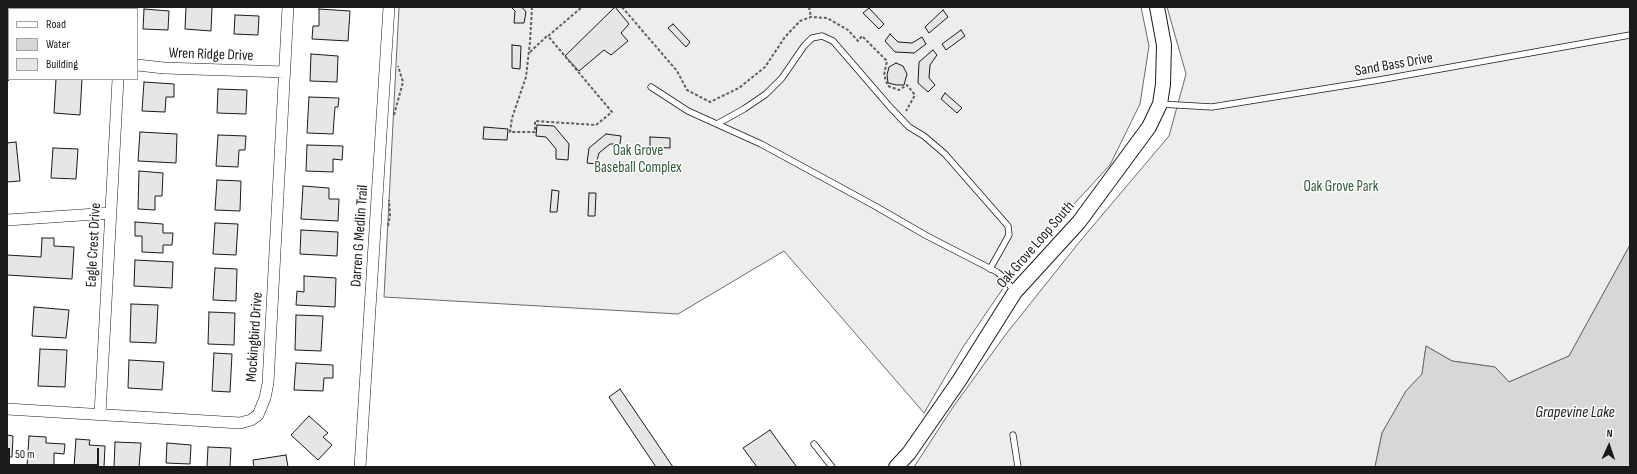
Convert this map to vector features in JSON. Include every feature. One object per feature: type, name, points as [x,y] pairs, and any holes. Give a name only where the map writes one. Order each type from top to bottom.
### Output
[{"type":"street","name":"Mockingbird Drive","points":[[7,409],[240,423],[252,420],[258,415],[268,383],[288,7]]},
{"type":"street","name":"Darren G Medlin Trail","points":[[360,467],[389,7]]},
{"type":"street","name":"Oak Grove Loop South","points":[[896,467],[909,452],[959,381],[1015,292],[1079,222],[1149,127],[1160,104],[1163,84],[1164,45],[1157,7]]},
{"type":"street","name":"Wren Ridge Drive","points":[[138,65],[164,68],[284,72]]},
{"type":"street","name":"Eagle Crest Drive","points":[[100,414],[118,80]]},
{"type":"street","points":[[7,220],[111,213]]},
{"type":"lane","name":"Sand Bass Drive","points":[[1160,104],[1212,107],[1379,80],[1630,35]]},
{"type":"lane","points":[[717,124],[744,109],[766,94],[782,78],[804,46],[812,38],[822,36],[834,41],[890,107],[910,127],[924,136],[945,154],[1008,226],[1009,235],[990,268]]},
{"type":"lane","points":[[651,87],[688,111],[761,144],[927,236],[990,268],[1004,278],[1015,292]]},
{"type":"lane","points":[[1013,435],[1018,467]]},
{"type":"lane","points":[[814,444],[832,467]]},
{"type":"path","points":[[532,7],[526,78],[512,118],[510,132],[535,132],[535,121],[596,125],[612,112],[548,36]]},
{"type":"path","points":[[529,53],[582,7]]},
{"type":"path","points":[[809,7],[811,17]]},
{"type":"shaded area","name":"Oak Grove Baseball Complex","points":[[399,7],[1141,7],[1149,46],[1140,104],[1110,165],[1023,259],[963,347],[924,413],[784,251],[678,314],[384,297]]},
{"type":"shaded area","name":"Oak Grove Park","points":[[1167,7],[1630,7],[1630,245],[1569,356],[1509,382],[1495,367],[1452,361],[1426,346],[1422,374],[1406,391],[1382,433],[1375,467],[914,467],[953,407],[1006,334],[1081,240],[1169,136],[1186,74]]},
{"type":"water","name":"Grapevine Lake","points":[[1630,245],[1630,467],[1375,467],[1382,433],[1406,391],[1422,374],[1426,346],[1452,361],[1495,367],[1509,382],[1569,356]]},
{"type":"building","points":[[45,7],[60,7],[60,8]]},
{"type":"building","points":[[108,7],[133,7],[133,8]]},
{"type":"building","points":[[186,7],[212,7],[211,31],[185,29]]},
{"type":"building","points":[[511,7],[522,7],[526,12],[524,23],[514,23],[515,11]]},
{"type":"building","points":[[615,7],[629,24],[621,33],[628,41],[611,55],[604,50],[579,71],[565,56]]},
{"type":"building","points":[[869,8],[884,24],[879,29],[863,13]]},
{"type":"building","points":[[144,9],[169,11],[168,30],[143,29]]},
{"type":"building","points":[[319,9],[350,11],[348,41],[312,39],[313,26],[319,26]]},
{"type":"building","points":[[943,10],[948,17],[929,33],[925,27]]},
{"type":"building","points":[[235,15],[259,16],[258,35],[234,34]]},
{"type":"building","points":[[673,24],[690,42],[686,47],[668,28]]},
{"type":"building","points":[[961,30],[965,36],[946,50],[942,44]]},
{"type":"building","points":[[890,34],[898,42],[912,43],[922,37],[926,44],[914,53],[895,52],[885,41]]},
{"type":"building","points":[[512,45],[521,46],[520,69],[512,68]]},
{"type":"building","points":[[7,50],[9,80],[7,82]]},
{"type":"building","points":[[933,50],[937,55],[930,65],[929,78],[935,85],[928,92],[918,83],[919,62]]},
{"type":"building","points":[[311,54],[338,56],[337,82],[310,81]]},
{"type":"building","points":[[896,63],[903,66],[907,74],[904,85],[888,83],[887,75],[889,67]]},
{"type":"building","points":[[56,80],[82,80],[80,115],[54,113]]},
{"type":"building","points":[[144,82],[174,84],[174,97],[166,97],[165,112],[142,111]]},
{"type":"building","points":[[218,89],[247,90],[246,114],[217,113]]},
{"type":"building","points":[[945,93],[962,108],[957,113],[941,99]]},
{"type":"building","points":[[309,97],[339,98],[338,107],[335,107],[333,134],[307,133]]},
{"type":"building","points":[[537,125],[554,126],[569,144],[568,160],[556,159],[556,149],[546,137],[536,136]]},
{"type":"building","points":[[484,127],[508,129],[507,140],[483,139]]},
{"type":"building","points":[[140,132],[177,134],[176,163],[138,161]]},
{"type":"building","points":[[606,134],[621,136],[620,144],[610,144],[599,153],[596,164],[587,163],[589,148]]},
{"type":"building","points":[[218,135],[246,136],[245,150],[239,150],[238,167],[216,166]]},
{"type":"building","points":[[650,137],[670,138],[670,148],[650,147]]},
{"type":"building","points":[[16,142],[20,181],[7,182],[7,143]]},
{"type":"building","points":[[307,145],[343,146],[342,160],[333,159],[333,172],[306,171]]},
{"type":"building","points":[[53,148],[78,149],[76,179],[51,178]]},
{"type":"building","points":[[139,171],[163,173],[162,196],[155,196],[155,210],[138,209]]},
{"type":"building","points":[[217,180],[241,181],[240,211],[215,210]]},
{"type":"building","points":[[303,186],[329,188],[329,199],[339,199],[338,221],[301,219]]},
{"type":"building","points":[[552,190],[559,191],[557,212],[550,212]]},
{"type":"building","points":[[589,193],[596,193],[595,216],[588,216]]},
{"type":"building","points":[[135,222],[163,224],[163,233],[173,233],[172,245],[163,245],[163,253],[142,252],[142,236],[135,236]]},
{"type":"building","points":[[215,223],[238,224],[236,255],[213,254]]},
{"type":"building","points":[[301,230],[338,232],[337,256],[300,254]]},
{"type":"building","points":[[42,238],[54,238],[54,246],[74,247],[72,279],[7,275],[7,255],[41,257]]},
{"type":"building","points":[[135,260],[173,262],[172,288],[134,286]]},
{"type":"building","points":[[215,268],[237,269],[236,301],[213,300]]},
{"type":"building","points":[[304,276],[336,278],[335,307],[296,305],[297,291],[304,292]]},
{"type":"building","points":[[131,304],[158,305],[156,343],[130,342]]},
{"type":"building","points":[[34,307],[69,310],[66,338],[32,336]]},
{"type":"building","points":[[209,312],[235,313],[234,345],[208,344]]},
{"type":"building","points":[[296,315],[323,316],[321,351],[295,350]]},
{"type":"building","points":[[40,349],[67,350],[65,387],[38,386]]},
{"type":"building","points":[[214,353],[232,354],[230,392],[212,391]]},
{"type":"building","points":[[129,360],[164,362],[162,390],[128,388]]},
{"type":"building","points":[[296,363],[333,365],[333,378],[324,378],[323,391],[294,390]]},
{"type":"building","points":[[620,389],[673,467],[656,467],[609,397]]},
{"type":"building","points":[[309,416],[328,433],[323,437],[332,445],[318,460],[291,435]]},
{"type":"building","points":[[770,430],[796,466],[795,467],[757,467],[743,448]]},
{"type":"building","points":[[7,435],[13,436],[12,457],[7,457]]},
{"type":"building","points":[[29,436],[46,437],[46,443],[65,444],[64,454],[54,453],[54,467],[27,467]]},
{"type":"building","points":[[76,439],[90,440],[89,445],[105,446],[104,467],[74,467]]},
{"type":"building","points":[[115,442],[141,443],[139,467],[114,467]]},
{"type":"building","points":[[167,443],[191,445],[190,464],[166,463]]},
{"type":"building","points":[[208,447],[231,448],[230,467],[207,467]]},
{"type":"building","points":[[286,455],[288,467],[254,467],[253,460]]}]
